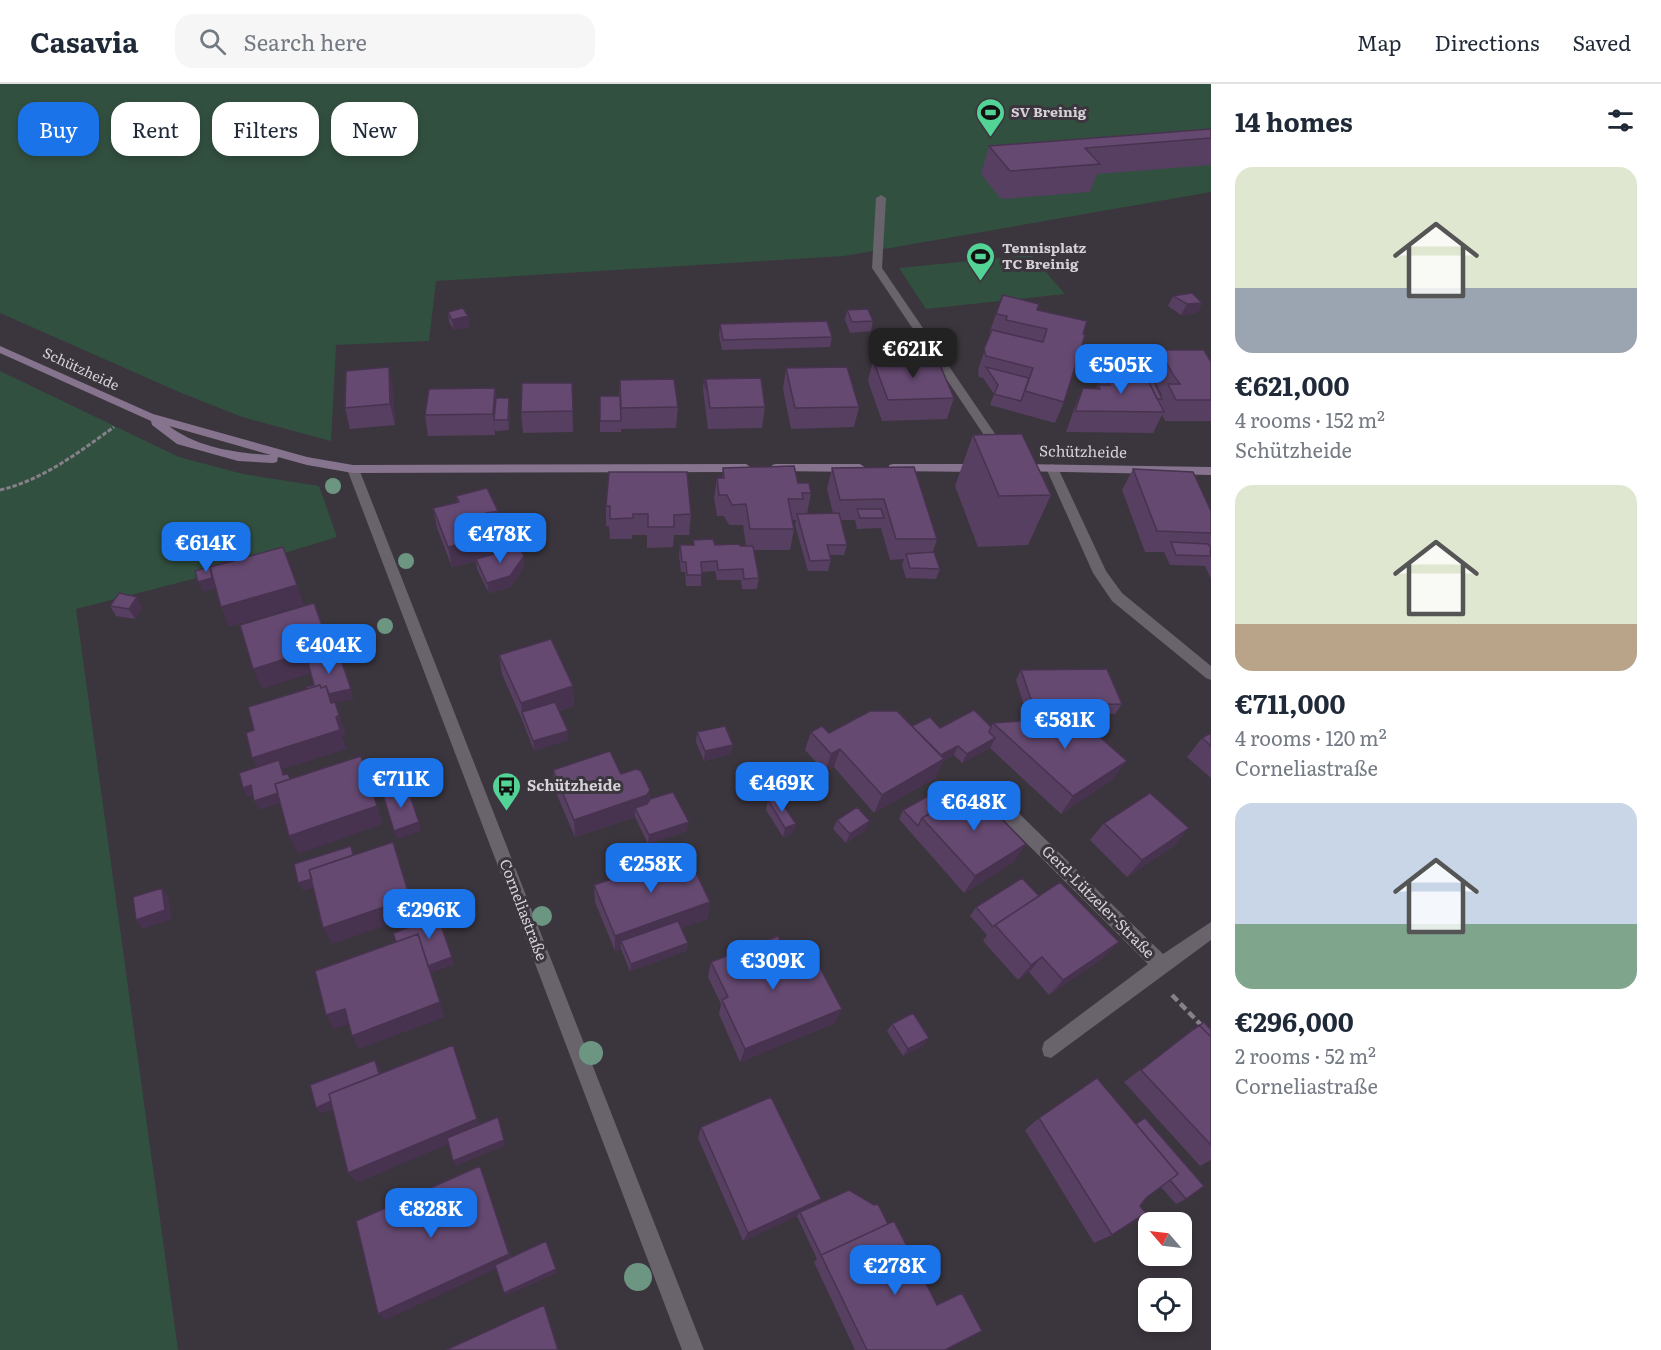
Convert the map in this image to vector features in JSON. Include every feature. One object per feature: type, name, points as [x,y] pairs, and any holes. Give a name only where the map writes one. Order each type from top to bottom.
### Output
[{"type":"street","points":[[881,198],[878,268],[1000,468]]},
{"type":"street","name":"Schützheide","points":[[0,349],[149,417],[181,441],[238,458],[307,461],[353,469],[1052,468],[1211,471]]},
{"type":"street","points":[[1052,468],[1100,573],[1118,597],[1211,674]]},
{"type":"street","name":"Corneliastraße","points":[[353,469],[693,1350]]},
{"type":"street","name":"Gerd-Lützeler-Straße","points":[[983,789],[1156,969]]},
{"type":"street","name":"Gerd-Lützeler-Straße","points":[[1051,1049],[1211,930]]},
{"type":"path","points":[[0,490],[8,489],[42,474],[137,411]]},
{"type":"path","points":[[1156,969],[1203,1028]]},
{"type":"green space","points":[[0,84],[1211,84],[1211,192],[844,256],[436,281],[429,341],[336,345],[331,441],[242,417],[179,392],[0,313]]},
{"type":"green space","name":"Tennisplatz TC Breinig","points":[[1031,255],[1065,294],[926,309],[899,268]]},
{"type":"green space","points":[[0,371],[179,457],[243,474],[319,486],[337,537],[232,569],[76,609],[178,1350],[0,1350]]},
{"type":"building","points":[[1211,129],[1211,138],[1085,148],[1100,164],[1010,171],[989,146]]},
{"type":"building","points":[[1192,293],[1202,303],[1187,304],[1173,296]]},
{"type":"building","points":[[1003,295],[1039,304],[1037,310],[1087,321],[1083,334],[1085,335],[1064,402],[1025,391],[1033,368],[986,356],[984,349],[992,330],[1043,342],[1047,329],[1006,320],[1007,316],[996,314]]},
{"type":"building","points":[[463,308],[468,316],[452,320],[448,312]]},
{"type":"building","points":[[868,309],[873,321],[852,322],[847,310]]},
{"type":"building","points":[[827,321],[832,337],[723,340],[720,324]]},
{"type":"building","points":[[1159,350],[1204,350],[1211,362],[1211,400],[1176,400],[1168,384],[1180,384]]},
{"type":"building","points":[[937,358],[954,398],[888,400],[873,360]]},
{"type":"building","points":[[389,367],[390,404],[345,408],[346,371]]},
{"type":"building","points":[[847,367],[859,407],[795,408],[786,368]]},
{"type":"building","points":[[986,367],[1029,378],[1021,401],[994,394],[998,385]]},
{"type":"building","points":[[1104,372],[1144,372],[1164,412],[1075,411],[1083,388],[1100,389],[1098,385],[1110,385]]},
{"type":"building","points":[[761,378],[765,407],[710,408],[706,379]]},
{"type":"building","points":[[674,379],[678,407],[621,408],[620,380]]},
{"type":"building","points":[[1148,380],[1153,380],[1162,399],[1157,399]]},
{"type":"building","points":[[522,383],[572,383],[573,411],[521,412]]},
{"type":"building","points":[[495,388],[493,414],[425,415],[429,389]]},
{"type":"building","points":[[600,396],[620,396],[621,421],[600,421]]},
{"type":"building","points":[[496,398],[509,398],[508,420],[494,420]]},
{"type":"building","points":[[1022,434],[1051,495],[999,496],[973,435]]},
{"type":"building","points":[[794,466],[798,483],[809,483],[811,493],[802,493],[803,499],[788,499],[794,529],[750,529],[746,504],[732,505],[727,495],[719,495],[717,478],[724,478],[723,468]]},
{"type":"building","points":[[914,467],[937,539],[896,539],[884,499],[840,500],[832,468]]},
{"type":"building","points":[[1133,469],[1193,472],[1211,511],[1211,533],[1157,531]]},
{"type":"building","points":[[609,472],[687,472],[691,514],[674,515],[674,527],[648,527],[648,514],[633,514],[633,518],[610,519],[610,506],[606,506]]},
{"type":"building","points":[[487,488],[498,511],[486,513],[496,535],[448,547],[433,508],[459,502],[456,496]]},
{"type":"building","points":[[857,509],[881,509],[884,518],[860,518]]},
{"type":"building","points":[[839,513],[847,545],[827,545],[831,560],[810,561],[797,514]]},
{"type":"building","points":[[713,539],[715,545],[753,546],[759,578],[744,579],[743,569],[718,570],[717,561],[701,562],[702,575],[687,575],[686,562],[682,562],[680,545],[694,545],[693,540]]},
{"type":"building","points":[[1171,542],[1208,544],[1211,548],[1211,556],[1176,555]]},
{"type":"building","points":[[283,547],[297,585],[221,607],[210,567]]},
{"type":"building","points":[[519,547],[524,556],[510,576],[487,583],[476,559]]},
{"type":"building","points":[[934,552],[940,569],[910,568],[906,554]]},
{"type":"building","points":[[232,560],[210,567],[212,578],[198,582],[195,571]]},
{"type":"building","points":[[119,593],[137,597],[129,609],[110,606]]},
{"type":"building","points":[[314,603],[329,645],[253,669],[240,625]]},
{"type":"building","points":[[551,639],[573,686],[521,703],[499,655]]},
{"type":"building","points":[[339,654],[351,689],[329,694],[326,686],[321,688],[320,685],[307,689],[306,687],[314,685],[308,663]]},
{"type":"building","points":[[1107,669],[1122,704],[1033,705],[1021,670]]},
{"type":"building","points":[[320,685],[321,688],[326,686],[331,703],[335,702],[340,730],[252,758],[246,733],[254,730],[248,707]]},
{"type":"building","points":[[555,702],[568,731],[533,741],[522,712]]},
{"type":"building","points":[[974,710],[991,727],[989,732],[995,738],[967,754],[958,746],[941,755],[912,726],[930,717],[940,728]]},
{"type":"building","points":[[870,711],[897,711],[944,759],[882,795],[840,749],[831,754],[811,732],[822,726],[829,733]]},
{"type":"building","points":[[1077,717],[1127,761],[1073,796],[993,723]]},
{"type":"building","points":[[725,726],[733,745],[705,751],[697,732]]},
{"type":"building","points":[[1211,733],[1211,746],[1202,738]]},
{"type":"building","points":[[610,751],[621,774],[636,769],[641,771],[650,790],[647,795],[574,820],[553,770]]},
{"type":"building","points":[[361,756],[377,806],[289,836],[275,784]]},
{"type":"building","points":[[279,760],[283,775],[288,774],[290,779],[275,784],[278,793],[254,801],[251,785],[243,788],[239,773]]},
{"type":"building","points":[[407,787],[419,822],[394,831],[383,795]]},
{"type":"building","points":[[973,789],[1026,844],[975,876],[922,818]]},
{"type":"building","points":[[939,790],[950,802],[922,818],[918,826],[903,810]]},
{"type":"building","points":[[673,792],[689,822],[649,835],[635,808],[647,804],[650,799]]},
{"type":"building","points":[[1150,793],[1189,828],[1142,860],[1104,823]]},
{"type":"building","points":[[778,797],[796,824],[785,828],[768,800]]},
{"type":"building","points":[[857,807],[870,821],[850,834],[837,820]]},
{"type":"building","points":[[393,842],[410,898],[323,928],[309,870]]},
{"type":"building","points":[[351,846],[353,855],[309,870],[312,879],[298,883],[294,864]]},
{"type":"building","points":[[687,854],[710,902],[615,936],[594,885]]},
{"type":"building","points":[[1022,878],[1039,896],[993,927],[976,907]]},
{"type":"building","points":[[1060,882],[1119,942],[1063,980],[1042,957],[1031,965],[995,925]]},
{"type":"building","points":[[162,888],[165,910],[136,920],[133,897]]},
{"type":"building","points":[[438,917],[452,957],[428,966],[418,934],[396,942],[393,933]]},
{"type":"building","points":[[678,921],[688,943],[631,964],[621,941]]},
{"type":"building","points":[[418,934],[440,1002],[352,1036],[345,1009],[326,1015],[315,971]]},
{"type":"building","points":[[778,936],[790,960],[811,951],[842,1009],[745,1049],[722,1000],[728,997],[711,962]]},
{"type":"building","points":[[913,1013],[929,1038],[908,1049],[892,1024]]},
{"type":"building","points":[[1204,1022],[1211,1030],[1211,1037],[1199,1025]]},
{"type":"building","points":[[1199,1025],[1211,1037],[1211,1145],[1141,1070]]},
{"type":"building","points":[[453,1045],[477,1119],[348,1173],[329,1094]]},
{"type":"building","points":[[375,1060],[379,1074],[329,1094],[331,1101],[316,1108],[310,1085]]},
{"type":"building","points":[[1097,1078],[1178,1174],[1146,1198],[1140,1206],[1145,1212],[1138,1212],[1138,1218],[1112,1235],[1039,1118]]},
{"type":"building","points":[[771,1097],[821,1199],[748,1233],[701,1127]]},
{"type":"building","points":[[498,1117],[504,1140],[453,1161],[447,1138]]},
{"type":"building","points":[[1145,1118],[1204,1186],[1186,1199],[1170,1180],[1178,1174],[1136,1124]]},
{"type":"building","points":[[480,1166],[509,1254],[378,1314],[356,1221]]},
{"type":"building","points":[[849,1190],[874,1205],[878,1204],[888,1224],[821,1255],[800,1212]]},
{"type":"building","points":[[894,1221],[937,1305],[962,1293],[982,1331],[945,1350],[867,1350],[821,1255]]},
{"type":"building","points":[[546,1241],[556,1269],[504,1293],[495,1265]]},
{"type":"building","points":[[544,1305],[558,1350],[446,1350]]},
{"type":"place","name":"SV Breinig","points":[[990,138]]},
{"type":"place","name":"Tennisplatz TC Breinig","points":[[981,282]]},
{"type":"place","name":"Schützheide","points":[[506,812]]}]
